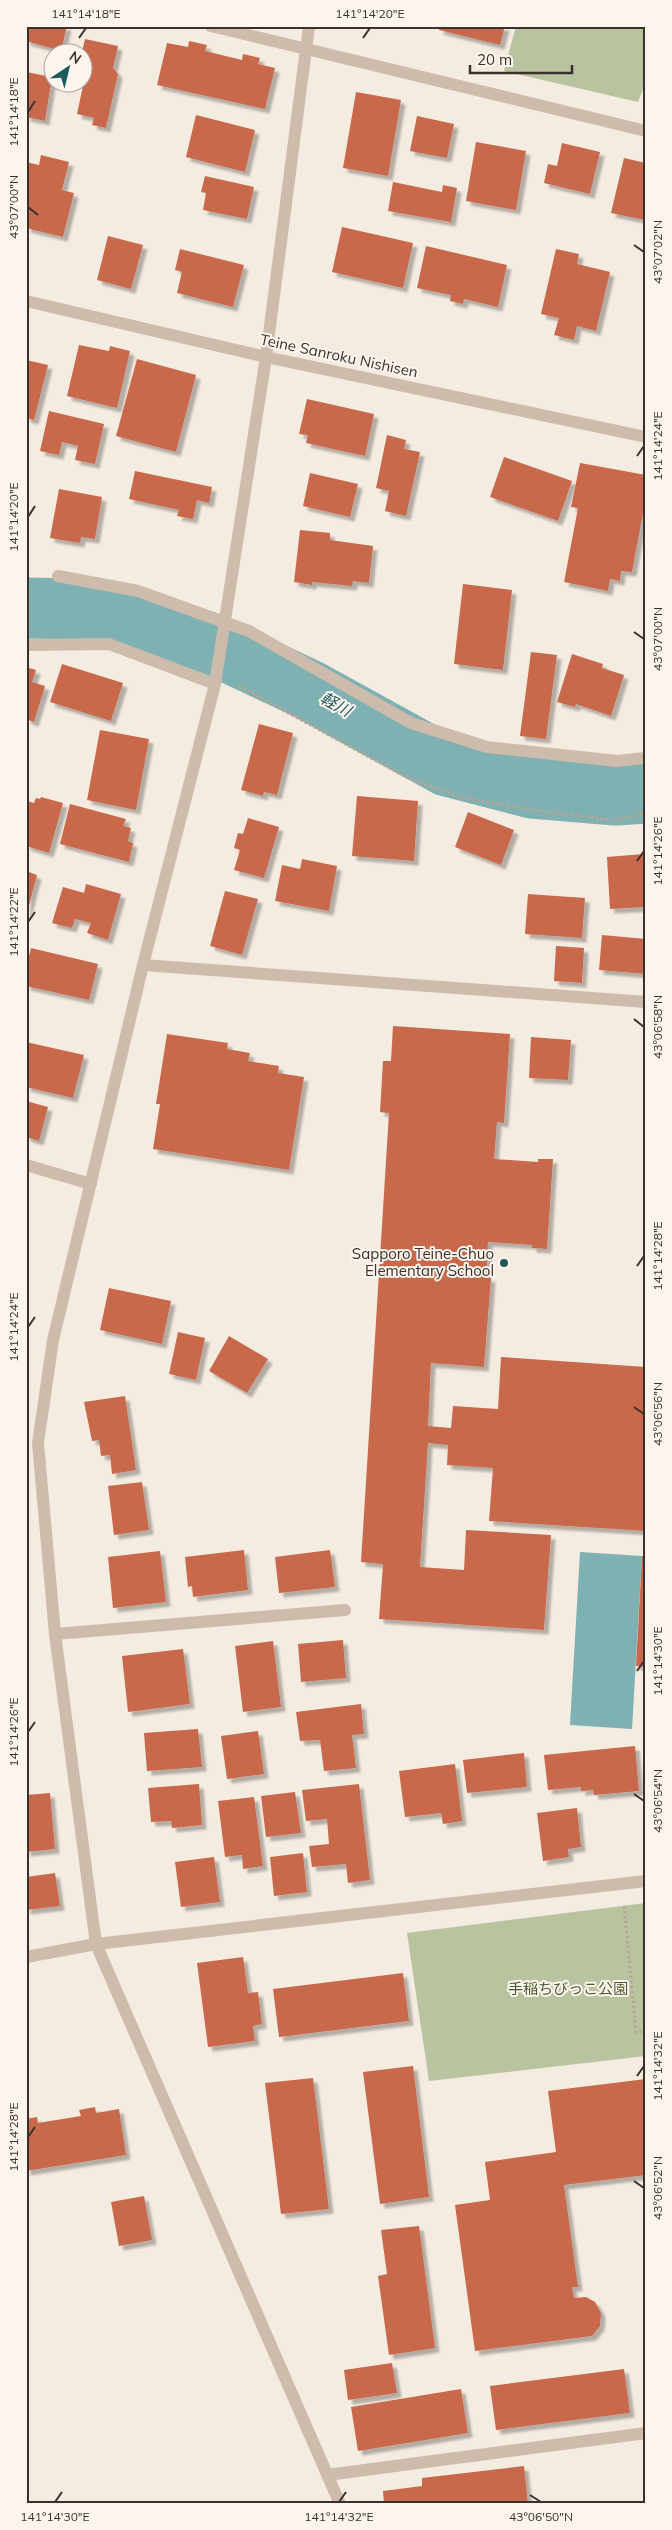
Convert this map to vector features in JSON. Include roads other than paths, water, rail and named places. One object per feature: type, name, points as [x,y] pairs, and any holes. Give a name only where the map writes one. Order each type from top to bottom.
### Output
[{"type":"street","points":[[211,26],[646,131]]},
{"type":"street","points":[[309,26],[266,358],[215,684],[144,965],[53,1340],[38,1443],[54,1634],[96,1944],[340,2504]]},
{"type":"street","name":"Teine Sanroku Nishisen","points":[[26,301],[266,358],[646,437]]},
{"type":"street","points":[[58,576],[138,591],[225,621],[249,631],[411,722],[487,747],[617,761],[646,758]]},
{"type":"street","points":[[26,645],[109,644],[215,684]]},
{"type":"street","points":[[144,965],[646,1002]]},
{"type":"street","points":[[26,1165],[92,1184]]},
{"type":"street","points":[[54,1634],[345,1610]]},
{"type":"street","points":[[26,1957],[96,1944],[646,1881]]},
{"type":"street","points":[[327,2474],[646,2433]]},
{"type":"water","points":[[580,1552],[642,1556],[632,1729],[570,1725]]},
{"type":"waterway","name":"軽川","points":[[26,608],[79,609],[138,621],[209,643],[309,690],[447,766],[532,788],[616,795],[646,793]]},
{"type":"place","name":"Sapporo Teine-Chuo Elementary School","points":[[504,1263]]},
{"type":"park label","name":"手稲ちびっこ公園","points":[[568,1989]]}]
